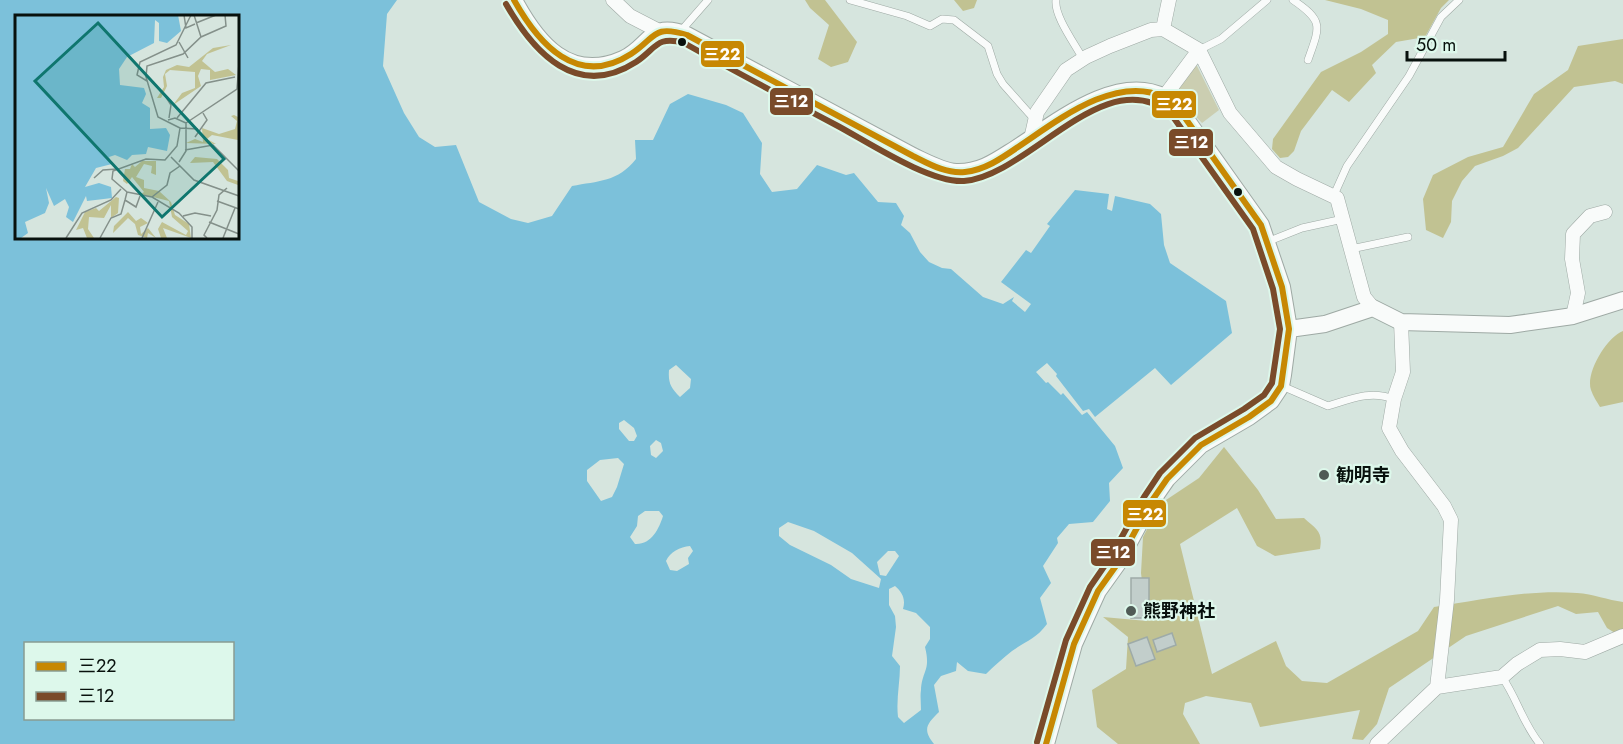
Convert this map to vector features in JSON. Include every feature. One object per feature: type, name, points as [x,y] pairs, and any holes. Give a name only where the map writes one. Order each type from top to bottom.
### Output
[{"type":"street","points":[[514,0],[525,22],[543,44],[560,58],[579,65],[598,67],[624,58],[659,31],[673,29],[913,156],[954,172],[974,171],[990,166],[1061,119],[1103,96],[1126,91],[1148,92],[1164,97],[1178,108],[1247,204],[1261,225],[1282,287],[1289,329],[1281,386],[1271,401],[1202,445],[1167,479],[1119,562],[1098,591],[1074,644],[1046,744]]},
{"type":"street","points":[[613,0],[630,16],[659,31]]},
{"type":"street","points":[[1163,29],[1169,0]]},
{"type":"street","points":[[1031,139],[1037,112],[1066,70],[1083,59],[1151,30],[1163,29],[1199,50],[1230,113],[1276,167],[1337,198],[1364,297],[1373,308],[1401,322],[1510,325],[1573,316],[1623,300]]},
{"type":"street","points":[[1164,97],[1199,50]]},
{"type":"street","points":[[1573,316],[1578,293],[1572,259],[1573,234],[1590,216],[1605,212]]},
{"type":"street","points":[[1289,329],[1325,324],[1373,308]]},
{"type":"street","points":[[1401,322],[1402,372],[1389,428],[1402,451],[1444,506],[1451,520],[1447,600],[1437,687]]},
{"type":"street","points":[[1377,744],[1437,687],[1502,677],[1517,664],[1540,650],[1560,649],[1585,652],[1623,636]]},
{"type":"lane","points":[[680,32],[708,0]]},
{"type":"lane","points":[[850,0],[907,16],[930,26],[942,19],[954,21],[988,46],[997,74],[1003,84],[1035,120]]},
{"type":"lane","points":[[1056,0],[1055,6],[1059,16],[1083,59]]},
{"type":"lane","points":[[1199,50],[1221,39],[1267,0]]},
{"type":"lane","points":[[1293,0],[1312,13],[1318,25],[1308,60]]},
{"type":"lane","points":[[1334,195],[1347,166],[1409,76],[1441,17],[1459,0]]},
{"type":"lane","points":[[1267,242],[1302,228],[1343,219]]},
{"type":"lane","points":[[1350,249],[1408,237]]},
{"type":"lane","points":[[1281,386],[1328,406],[1362,395],[1386,396],[1394,399]]},
{"type":"lane","points":[[1502,677],[1532,734],[1540,744]]},
{"type":"green space","points":[[805,0],[825,0],[857,42],[848,62],[831,67],[818,59],[829,25],[810,8]]},
{"type":"green space","points":[[954,0],[977,0],[974,8],[963,11]]},
{"type":"green space","points":[[1325,0],[1449,0],[1441,8],[1425,37],[1396,42],[1372,65],[1376,73],[1349,102],[1332,90],[1301,131],[1294,151],[1288,157],[1280,158],[1272,149],[1273,139],[1321,72],[1361,52],[1388,34],[1388,20],[1361,9]]},
{"type":"green space","points":[[1623,39],[1623,84],[1615,81],[1574,87],[1518,148],[1475,166],[1462,181],[1452,201],[1451,222],[1443,238],[1426,230],[1423,199],[1433,175],[1468,157],[1503,147],[1534,94],[1568,70],[1578,46]]},
{"type":"green space","points":[[1196,64],[1219,110],[1202,123],[1174,94]]},
{"type":"green space","points":[[1623,331],[1623,402],[1600,407],[1591,390],[1591,374],[1604,348],[1610,340]]},
{"type":"green space","points":[[1224,447],[1258,490],[1276,519],[1304,518],[1318,531],[1321,543],[1320,549],[1275,556],[1257,546],[1237,508],[1180,544],[1212,674],[1276,641],[1286,666],[1302,681],[1327,683],[1418,631],[1434,607],[1523,594],[1577,593],[1623,602],[1623,638],[1607,628],[1598,612],[1576,614],[1558,606],[1466,636],[1389,688],[1377,724],[1363,740],[1352,739],[1360,710],[1260,727],[1251,703],[1206,696],[1185,703],[1183,714],[1200,744],[1118,744],[1097,727],[1092,690],[1126,669],[1128,637],[1103,617],[1147,621],[1141,573],[1143,537],[1160,504],[1199,478]]},
{"type":"water","points":[[0,0],[397,0],[387,14],[383,66],[404,113],[419,137],[435,147],[456,145],[479,202],[511,219],[528,223],[552,216],[572,186],[607,179],[622,172],[636,159],[635,140],[653,140],[670,104],[688,94],[726,105],[743,113],[762,143],[760,174],[772,192],[797,189],[817,165],[846,175],[854,173],[878,202],[896,203],[904,216],[901,225],[910,233],[920,252],[929,262],[951,269],[983,297],[1003,304],[1014,297],[1012,301],[1025,312],[1031,304],[1001,282],[1026,250],[1031,253],[1050,226],[1047,224],[1075,190],[1109,194],[1107,209],[1112,211],[1115,196],[1150,204],[1161,214],[1164,245],[1170,263],[1226,301],[1232,333],[1171,385],[1155,368],[1095,417],[1089,409],[1083,411],[1047,363],[1036,372],[1061,395],[1063,393],[1082,415],[1087,412],[1115,446],[1123,468],[1109,483],[1110,501],[1093,522],[1069,524],[1057,538],[1058,543],[1043,566],[1051,583],[1040,598],[1047,624],[1043,629],[1012,651],[986,674],[968,671],[957,662],[956,671],[941,676],[934,685],[939,712],[929,723],[927,730],[934,744],[0,744]],"holes":[[[676,365],[691,379],[690,388],[680,397],[671,385],[669,370]],[[624,420],[634,428],[637,436],[634,441],[629,441],[619,429],[619,423]],[[656,440],[661,443],[663,451],[656,458],[651,455],[650,446]],[[618,458],[624,464],[612,497],[601,501],[587,481],[587,470],[600,460]],[[645,511],[659,511],[663,516],[657,531],[641,544],[635,544],[630,537],[637,526],[638,516]],[[690,546],[693,551],[688,558],[689,564],[677,571],[670,570],[666,561],[668,558],[676,550]],[[888,551],[895,551],[899,556],[886,576],[880,575],[877,562]],[[895,586],[903,596],[903,609],[916,613],[930,627],[930,639],[925,647],[927,666],[922,683],[921,710],[904,723],[898,717],[900,666],[892,656],[896,627],[895,616],[889,605],[889,589]]]},
{"type":"pier","points":[[788,522],[814,531],[852,553],[881,579],[879,588],[851,579],[831,565],[790,545],[779,536],[779,528]]},
{"type":"building","points":[[1131,578],[1149,578],[1149,618],[1131,618]]},
{"type":"building","points":[[1172,633],[1176,645],[1157,652],[1153,640]]},
{"type":"building","name":"熊野神社","points":[[1147,637],[1155,659],[1136,666],[1128,644]]},
{"type":"transit line","name":"三22","points":[[514,0],[535,32],[547,45],[561,56],[577,64],[593,66],[611,63],[631,54],[660,32],[687,35],[913,156],[938,168],[951,171],[972,171],[993,163],[1068,114],[1107,96],[1126,91],[1145,91],[1166,98],[1178,108],[1261,225],[1282,287],[1289,329],[1281,386],[1271,401],[1249,417],[1201,445],[1167,479],[1151,502],[1118,563],[1098,591],[1074,644],[1046,744]]},
{"type":"transit line","name":"三12","points":[[506,4],[517,22],[544,54],[559,66],[576,73],[595,76],[615,72],[636,62],[662,42],[684,43],[899,160],[917,169],[950,180],[964,181],[989,174],[1014,161],[1067,125],[1094,110],[1120,101],[1146,101],[1171,114],[1253,229],[1273,289],[1280,329],[1272,383],[1264,395],[1195,438],[1160,473],[1144,497],[1110,558],[1090,587],[1066,640],[1037,742]]},
{"type":"place","name":"勧明寺","points":[[1324,475]]},
{"type":"place","name":"熊野神社","points":[[1131,611]]}]
